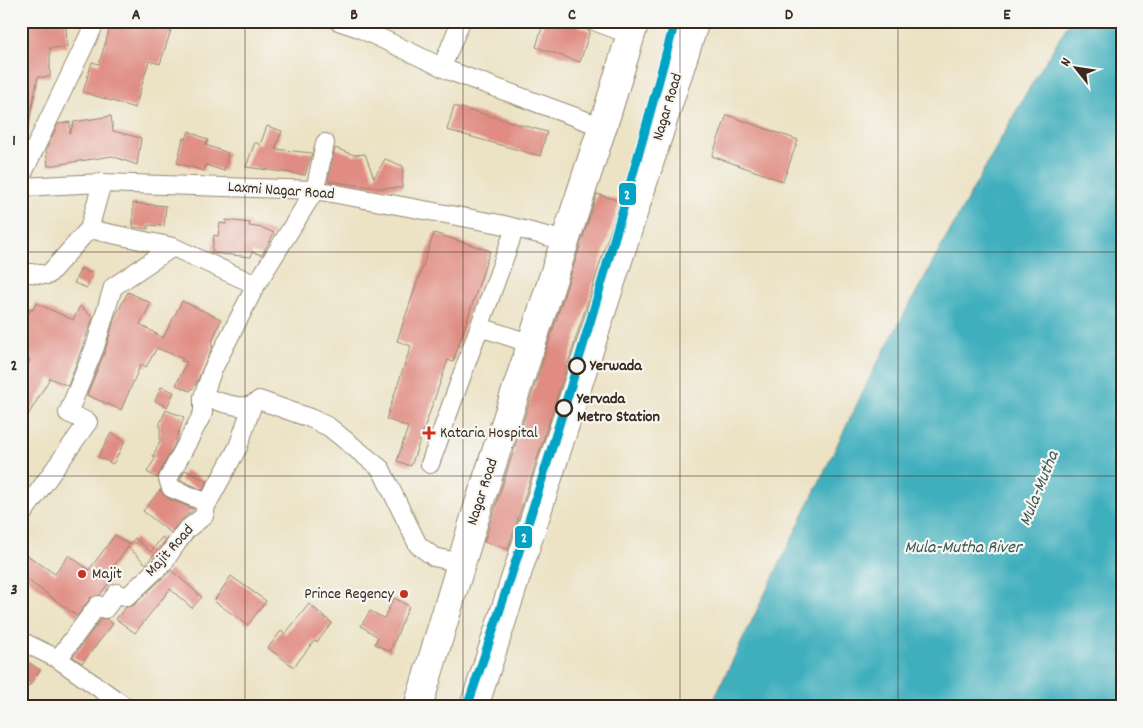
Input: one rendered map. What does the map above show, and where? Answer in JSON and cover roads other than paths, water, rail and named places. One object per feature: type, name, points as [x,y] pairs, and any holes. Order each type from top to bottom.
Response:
[{"type":"highway","name":"Nagar Road","points":[[474,707],[695,21]]},
{"type":"highway","name":"Nagar Road","points":[[418,707],[461,563],[603,127],[633,28]]},
{"type":"street","points":[[21,177],[96,21]]},
{"type":"street","points":[[338,21],[359,28],[442,67],[603,127]]},
{"type":"street","points":[[442,67],[461,21]]},
{"type":"street","points":[[594,21],[633,28]]},
{"type":"street","points":[[206,506],[200,500],[171,488],[168,479],[203,413],[203,397],[212,371],[256,286],[315,190],[325,143]]},
{"type":"street","points":[[21,272],[48,275],[90,229],[102,183]]},
{"type":"street","name":"Laxmi Nagar Road","points":[[21,187],[102,183],[315,190],[515,228],[566,241]]},
{"type":"street","points":[[430,464],[515,228]]},
{"type":"street","points":[[90,229],[173,247],[256,286]]},
{"type":"street","points":[[21,516],[88,422],[68,413],[95,347],[113,287],[173,247]]},
{"type":"street","points":[[480,327],[532,344]]},
{"type":"street","points":[[203,397],[243,407],[252,406],[259,400],[310,418],[329,427],[381,469],[418,545],[434,557],[461,563]]},
{"type":"street","name":"Majit Road","points":[[58,659],[98,605],[105,609],[117,593],[127,597],[163,563],[186,530],[204,516],[206,506],[238,447],[252,406]]},
{"type":"street","points":[[21,641],[58,659],[126,707]]},
{"type":"water","name":"Mula-Mutha River","points":[[1070,21],[1122,21],[1122,707],[710,707],[874,369],[1025,95]]},
{"type":"place","name":"Yerwada","points":[[577,366]]},
{"type":"place","name":"Yervada Metro Station","points":[[564,408]]},
{"type":"place","name":"Kataria Hospital","points":[[429,433]]},
{"type":"place","name":"Majit","points":[[82,574]]},
{"type":"place","name":"Prince Regency","points":[[404,594]]},
{"type":"water label","name":"Mula-Mutha","points":[[1040,489]]}]
